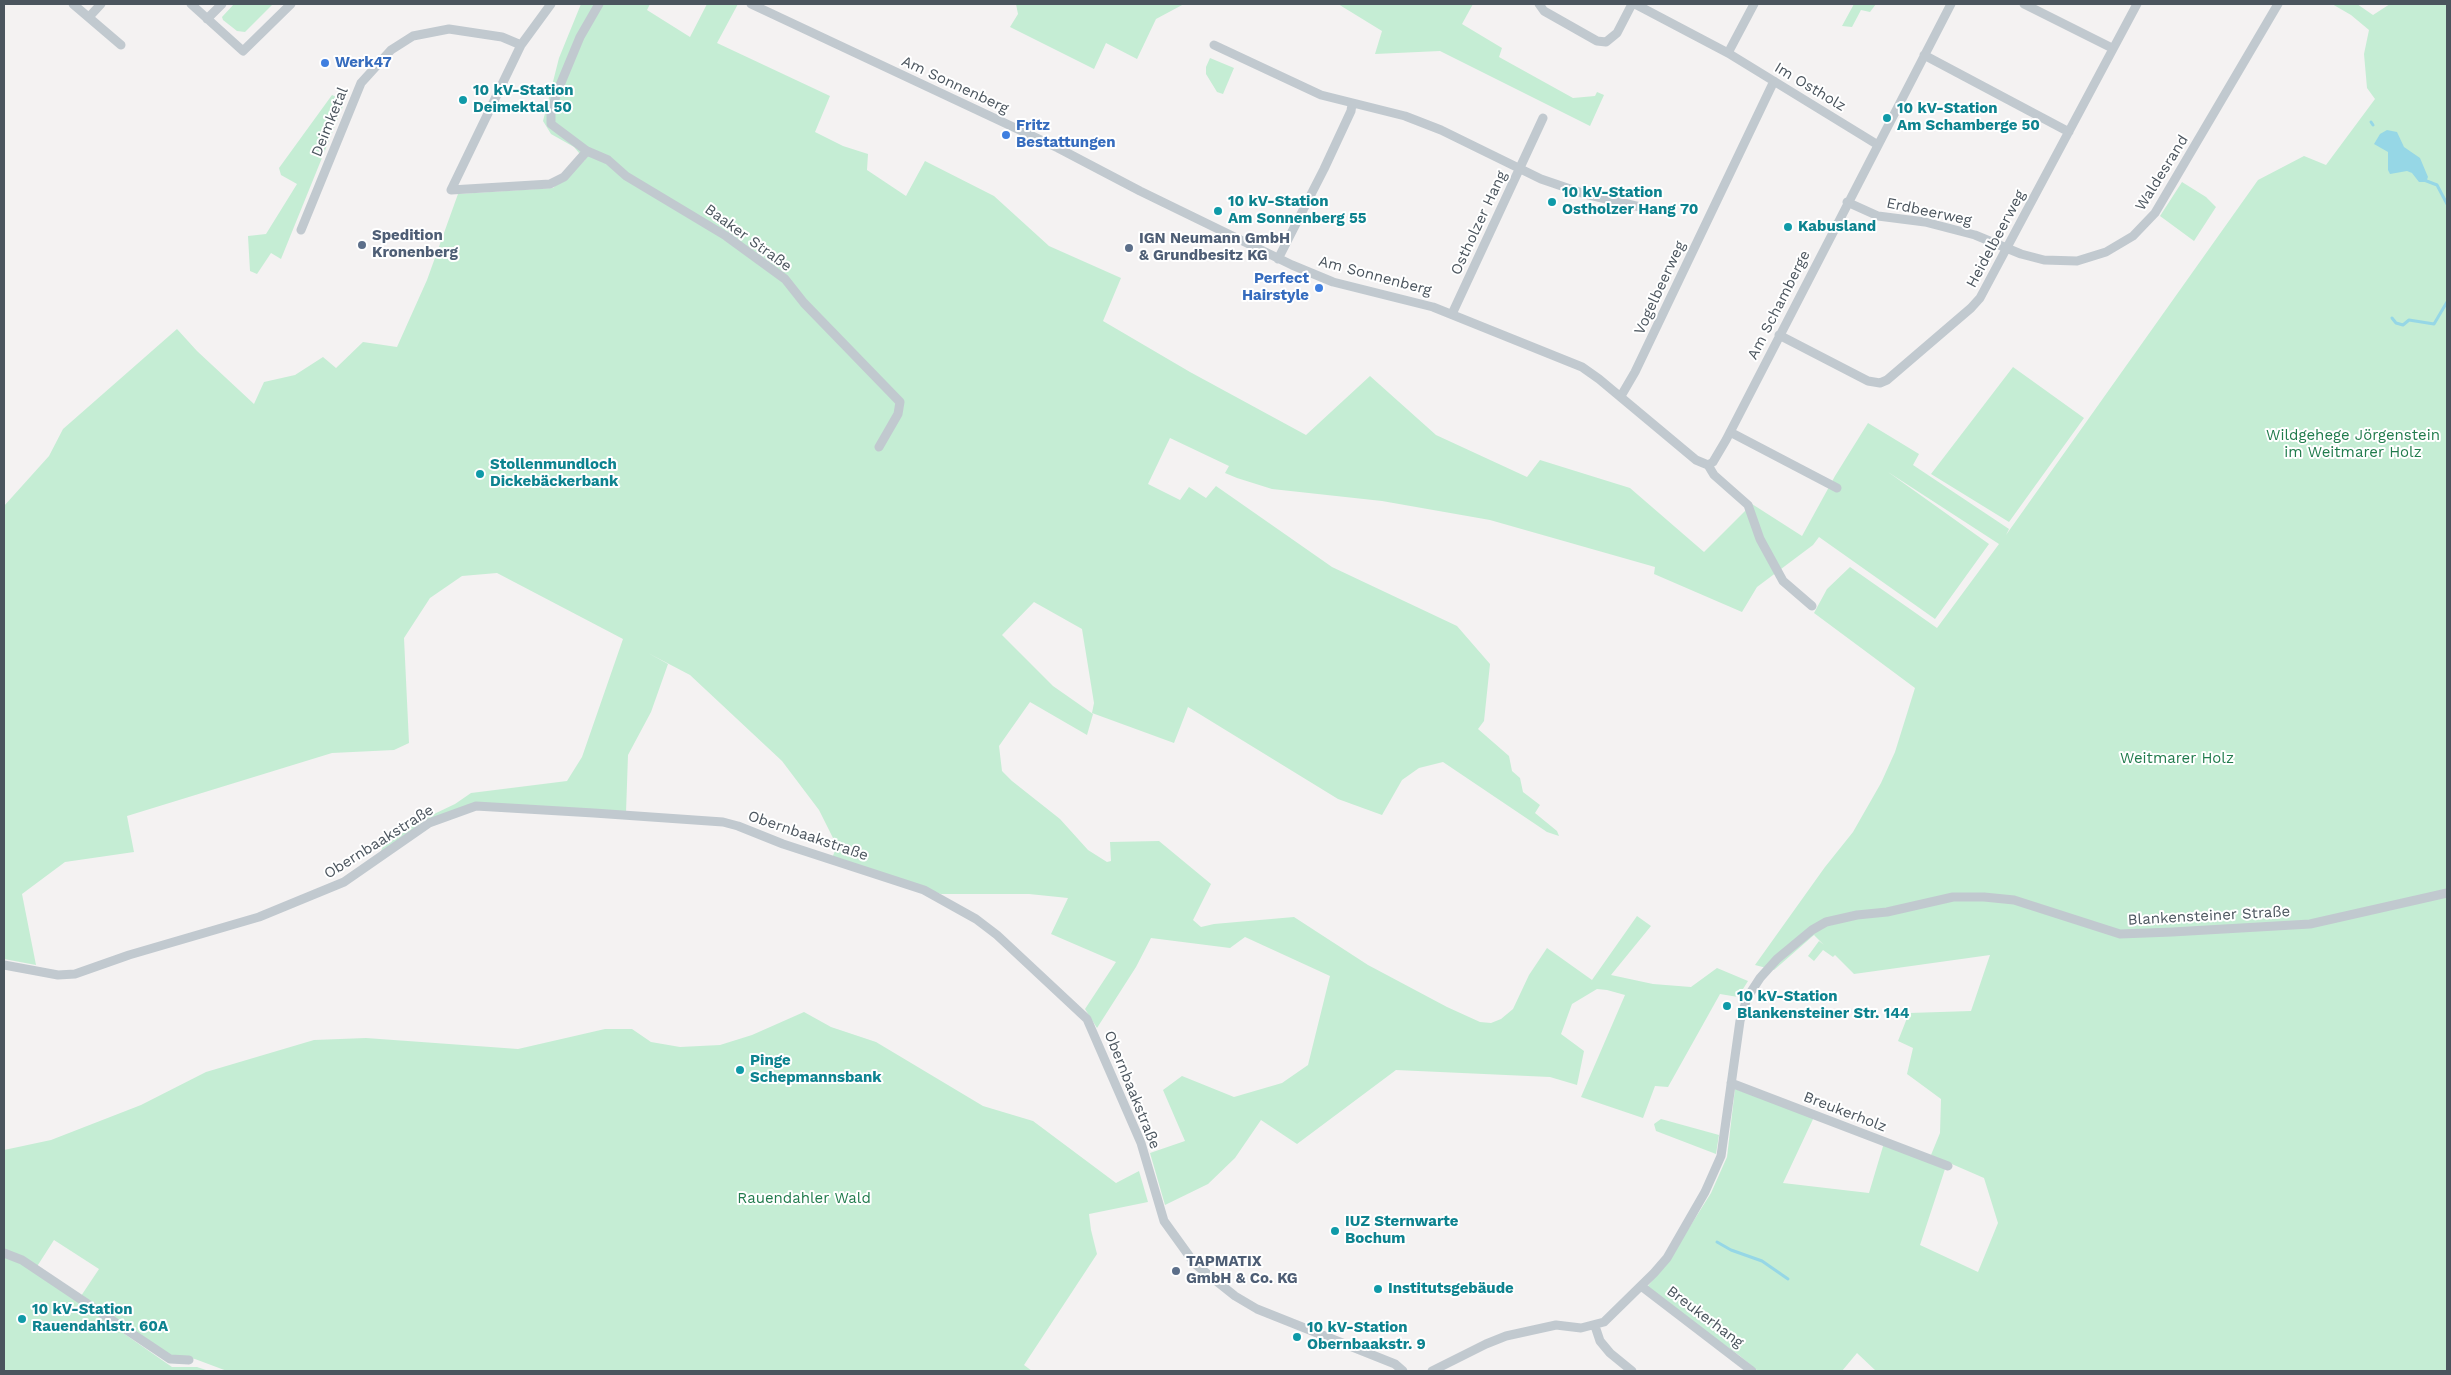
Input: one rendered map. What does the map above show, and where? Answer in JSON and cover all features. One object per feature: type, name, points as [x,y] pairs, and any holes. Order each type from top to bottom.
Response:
[{"type":"street","points":[[73,4],[121,45]]},
{"type":"street","points":[[89,17],[101,4]]},
{"type":"street","points":[[191,4],[243,51],[291,4]]},
{"type":"street","points":[[207,19],[222,4]]},
{"type":"street","points":[[551,4],[521,45],[451,190],[550,184],[564,177],[586,151]]},
{"type":"street","name":"Baaker Straße","points":[[599,4],[580,37],[551,111],[551,124],[586,151],[608,160],[626,176],[726,236],[785,279],[804,303],[900,402],[898,414],[879,447]]},
{"type":"street","name":"Am Sonnenberg","points":[[751,4],[1058,148],[1278,259],[1332,282],[1433,307],[1582,367],[1621,396],[1696,460],[1708,465],[1714,475],[1748,505],[1760,539],[1782,581],[1812,606]]},
{"type":"street","name":"Im Ostholz","points":[[1538,4],[1544,11],[1597,41],[1606,42],[1612,40],[1637,4],[1728,53],[1878,145]]},
{"type":"street","points":[[1728,53],[1754,4]]},
{"type":"street","name":"Am Schamberge","points":[[1730,432],[1847,202],[1951,4]]},
{"type":"street","points":[[2024,4],[2112,48]]},
{"type":"street","name":"Heidelbeerweg","points":[[1779,335],[1868,380],[1875,383],[1884,382],[1976,304],[2136,4]]},
{"type":"street","name":"Waldesrand","points":[[2006,248],[2052,262],[2087,259],[2122,244],[2144,226],[2168,193],[2278,4]]},
{"type":"street","name":"Deimketal","points":[[301,230],[361,83],[391,50],[413,36],[449,29],[502,37],[521,45]]},
{"type":"street","name":"Ostholzer Hang","points":[[1214,46],[1321,95],[1378,109],[1423,123],[1519,170],[1585,194],[1653,210]]},
{"type":"street","points":[[1924,55],[2069,132]]},
{"type":"street","name":"Vogelbeerweg","points":[[1621,396],[1636,372],[1774,81]]},
{"type":"street","points":[[1278,259],[1324,169],[1351,111],[1352,104]]},
{"type":"street","points":[[1519,170],[1542,118]]},
{"type":"street","name":"Ostholzer Hang","points":[[1452,314],[1519,170]]},
{"type":"street","name":"Erdbeerweg","points":[[1847,202],[1878,216],[1925,222],[1962,231],[2006,248]]},
{"type":"street","points":[[1708,465],[1717,456],[1730,432],[1837,488]]},
{"type":"street","name":"Obernbaakstraße","points":[[4,965],[58,975],[75,974],[129,955],[259,917],[344,882],[430,823],[476,806],[723,822],[738,826],[783,844],[924,890],[976,919],[997,935],[1087,1019],[1141,1143],[1164,1221],[1195,1264],[1235,1296],[1257,1309],[1395,1364],[1403,1371]]},
{"type":"street","name":"Blankensteiner Straße","points":[[1595,1326],[1604,1322],[1667,1258],[1715,1173],[1721,1156],[1741,1015],[1754,987],[1768,968],[1812,930],[1837,918],[1887,912],[1953,898],[1984,897],[2014,900],[2108,931],[2136,934],[2310,924],[2447,894]]},
{"type":"street","name":"Breukerholz","points":[[1732,1083],[1948,1166]]},
{"type":"street","points":[[4,1253],[22,1260],[170,1360],[189,1360]]},
{"type":"street","name":"Breukerhang","points":[[1640,1286],[1752,1371]]},
{"type":"street","points":[[1432,1371],[1486,1344],[1515,1334],[1556,1325],[1581,1328],[1595,1326],[1600,1341],[1628,1370]]},
{"type":"green space","points":[[234,4],[273,4],[245,32],[237,31],[223,20],[222,17]]},
{"type":"green space","points":[[581,4],[650,4],[647,10],[690,37],[707,4],[738,4],[717,43],[830,96],[815,132],[843,146],[868,154],[867,170],[906,196],[925,161],[994,196],[1049,246],[1121,278],[1103,321],[1190,372],[1306,435],[1370,376],[1436,435],[1527,477],[1540,460],[1630,488],[1704,552],[1752,504],[1802,536],[1835,476],[1868,423],[1919,454],[1913,465],[2009,529],[2006,535],[2258,180],[2304,156],[2326,165],[2375,99],[2367,88],[2364,54],[2369,30],[2351,15],[2332,4],[2357,4],[2373,15],[2390,4],[2447,4],[2447,1371],[1876,1371],[1857,1353],[1842,1371],[1758,1371],[1649,1291],[1648,1286],[1672,1255],[1711,1193],[1727,1157],[1735,1089],[1814,1117],[1783,1183],[1869,1193],[1884,1143],[1946,1166],[1920,1245],[1978,1272],[1998,1223],[1984,1178],[1931,1155],[1940,1133],[1941,1099],[1907,1074],[1913,1048],[1898,1041],[1909,1013],[1971,1011],[1990,955],[1854,974],[1835,955],[1833,957],[1823,950],[1814,961],[1808,956],[1819,941],[1824,945],[1814,935],[1774,970],[1755,965],[1825,867],[1853,832],[1881,783],[1895,752],[1915,688],[1814,613],[1827,589],[1850,567],[1937,628],[1999,544],[1888,472],[1989,544],[1935,619],[1819,537],[1813,545],[1757,587],[1742,612],[1654,574],[1655,567],[1490,520],[1382,501],[1272,489],[1225,473],[1229,466],[1170,438],[1148,484],[1180,500],[1189,487],[1206,498],[1216,486],[1332,567],[1457,626],[1490,664],[1484,721],[1478,729],[1509,756],[1512,771],[1520,778],[1523,792],[1540,805],[1535,813],[1557,831],[1559,836],[1547,832],[1443,762],[1419,768],[1402,780],[1382,815],[1338,799],[1188,707],[1174,743],[1092,713],[1094,703],[1082,629],[1034,602],[1002,635],[1053,686],[1093,714],[1087,735],[1030,702],[999,746],[1002,771],[1060,819],[1088,850],[1107,862],[1111,861],[1110,842],[1159,841],[1211,884],[1193,920],[1201,927],[1214,924],[1294,917],[1368,965],[1447,1007],[1480,1022],[1491,1023],[1501,1019],[1513,1009],[1529,975],[1547,948],[1592,980],[1637,916],[1651,926],[1611,975],[1653,984],[1691,987],[1717,968],[1748,981],[1738,997],[1720,994],[1668,1087],[1655,1086],[1643,1118],[1581,1097],[1625,995],[1597,989],[1572,1004],[1561,1034],[1584,1051],[1577,1085],[1550,1077],[1396,1070],[1297,1144],[1261,1120],[1235,1158],[1208,1184],[1165,1205],[1150,1153],[1185,1141],[1163,1090],[1182,1076],[1234,1097],[1282,1083],[1308,1065],[1330,976],[1245,937],[1230,948],[1151,938],[1136,967],[1097,1028],[1085,1009],[1116,962],[1051,934],[1068,898],[1029,894],[941,894],[832,858],[837,846],[819,810],[782,761],[690,675],[648,653],[668,664],[651,712],[628,755],[626,813],[476,803],[380,853],[388,836],[455,804],[471,793],[567,781],[582,757],[623,639],[497,573],[462,576],[430,598],[404,638],[409,743],[394,750],[332,753],[127,816],[134,852],[65,862],[22,894],[36,965],[4,959],[4,506],[49,456],[63,429],[177,329],[197,351],[254,404],[264,382],[295,375],[323,357],[336,368],[363,342],[397,347],[427,280],[458,194],[553,188],[585,160],[574,147],[551,134],[543,121],[559,58]]},
{"type":"green space","points":[[1016,4],[1184,4],[1156,19],[1137,59],[1106,43],[1094,69],[1010,27],[1018,14]]},
{"type":"green space","points":[[1338,4],[1473,4],[1462,24],[1502,48],[1499,57],[1573,98],[1595,96],[1597,92],[1604,95],[1590,126],[1440,51],[1375,54],[1382,31]]},
{"type":"green space","points":[[1854,4],[1876,4],[1870,12],[1861,10],[1852,27],[1842,26]]},
{"type":"green space","points":[[1210,58],[1234,68],[1223,94],[1217,92],[1206,74],[1206,67]]},
{"type":"green space","points":[[332,95],[345,101],[281,259],[271,253],[257,274],[250,271],[248,236],[266,234],[297,184],[281,175],[279,168]]},
{"type":"green space","points":[[2182,182],[2206,197],[2216,207],[2194,241],[2160,216]]},
{"type":"green space","points":[[2013,367],[2084,418],[2009,522],[1931,474]]},
{"type":"green space","name":"Rauendahler Wald","points":[[804,1012],[831,1027],[876,1042],[983,1106],[1033,1121],[1116,1183],[1139,1171],[1148,1202],[1089,1214],[1097,1254],[1024,1365],[1032,1371],[227,1371],[195,1359],[167,1355],[81,1296],[99,1269],[54,1240],[36,1268],[4,1250],[4,1150],[51,1140],[141,1105],[206,1072],[314,1040],[366,1038],[518,1049],[605,1029],[632,1029],[651,1042],[680,1047],[720,1045],[752,1035]]},
{"type":"green space","points":[[1661,1119],[1719,1135],[1716,1154],[1656,1131],[1654,1124]]},
{"type":"green space","points":[[4,1256],[24,1264],[172,1367],[197,1367],[209,1371],[4,1371]]},
{"type":"water","points":[[2387,130],[2397,132],[2404,147],[2420,158],[2428,177],[2426,182],[2419,182],[2412,173],[2407,171],[2390,174],[2388,170],[2388,152],[2374,144],[2380,134]]},
{"type":"waterway","points":[[2424,180],[2437,185],[2447,204]]},
{"type":"waterway","points":[[2392,318],[2396,323],[2403,325],[2409,320],[2434,324],[2447,302]]},
{"type":"waterway","points":[[1717,1242],[1731,1250],[1762,1261],[1788,1279]]},
{"type":"place","name":"Werk47","points":[[325,63]]},
{"type":"place","name":"10 kV-Station Deimektal 50","points":[[463,100]]},
{"type":"place","name":"10 kV-Station Am Schamberge 50","points":[[1887,118]]},
{"type":"place","name":"Fritz Bestattungen","points":[[1006,135]]},
{"type":"place","name":"10 kV-Station Ostholzer Hang 70","points":[[1552,202]]},
{"type":"place","name":"10 kV-Station Am Sonnenberg 55","points":[[1218,211]]},
{"type":"place","name":"Kabusland","points":[[1788,227]]},
{"type":"place","name":"Spedition Kronenberg","points":[[362,245]]},
{"type":"place","name":"IGN Neumann GmbH & Grundbesitz KG","points":[[1129,248]]},
{"type":"place","name":"Perfect Hairstyle","points":[[1319,288]]},
{"type":"place","name":"Stollenmundloch Dickebäckerbank","points":[[480,474]]},
{"type":"place","name":"10 kV-Station Blankensteiner Str. 144","points":[[1727,1006]]},
{"type":"place","name":"Pinge Schepmannsbank","points":[[740,1070]]},
{"type":"place","name":"IUZ Sternwarte Bochum","points":[[1335,1231]]},
{"type":"place","name":"TAPMATIX GmbH & Co. KG","points":[[1176,1271]]},
{"type":"place","name":"Institutsgebäude","points":[[1378,1289]]},
{"type":"place","name":"10 kV-Station Rauendahlstr. 60A","points":[[22,1319]]},
{"type":"place","name":"10 kV-Station Obernbaakstr. 9","points":[[1297,1337]]},
{"type":"park label","name":"Wildgehege Jörgenstein im Weitmarer Holz","points":[[2353,444]]},
{"type":"park label","name":"Weitmarer Holz","points":[[2177,759]]}]
